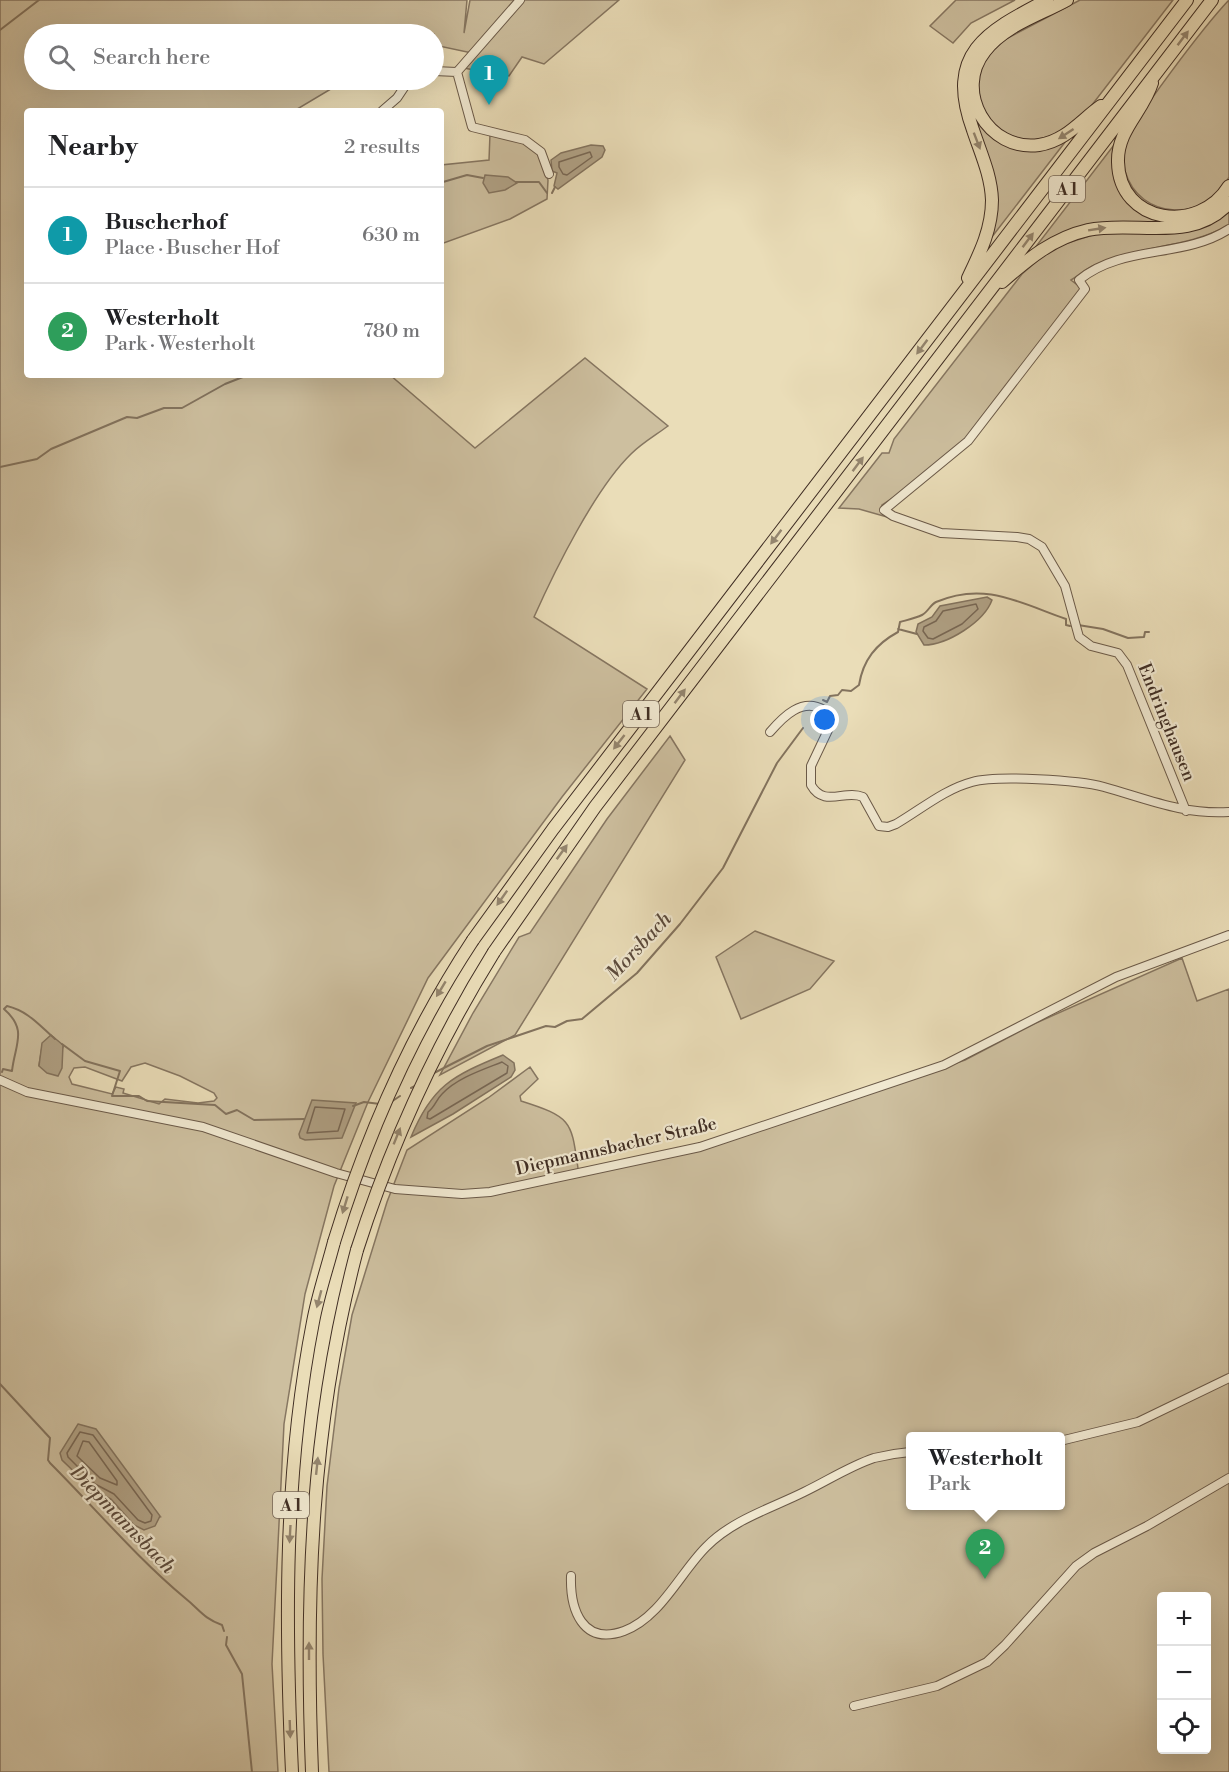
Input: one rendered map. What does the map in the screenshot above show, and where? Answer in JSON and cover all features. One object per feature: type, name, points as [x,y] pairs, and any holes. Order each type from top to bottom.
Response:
[{"type":"highway","points":[[957,300],[985,241],[992,203],[987,167],[965,101],[963,83],[968,63],[974,50],[989,33],[1047,0]]},
{"type":"highway","points":[[1067,0],[1006,32],[987,48],[974,73],[973,93],[977,108],[984,122],[999,135],[1016,143],[1038,145],[1066,134],[1112,99]]},
{"type":"highway","name":"A 1","points":[[292,1772],[288,1611],[294,1460],[314,1320],[334,1242],[365,1148],[408,1049],[440,990],[553,829],[1187,0]]},
{"type":"highway","name":"A 1","points":[[312,1772],[309,1631],[314,1492],[331,1362],[357,1250],[380,1180],[417,1090],[462,1005],[494,952],[596,807],[1212,0]]},
{"type":"highway","points":[[1154,75],[1147,98],[1120,141],[1118,167],[1127,191],[1151,212],[1179,217],[1194,215],[1211,207],[1229,186]]},
{"type":"highway","points":[[979,303],[1028,259],[1066,237],[1101,228],[1190,226],[1214,216],[1229,203]]},
{"type":"street","points":[[457,72],[520,0]]},
{"type":"street","points":[[444,71],[457,72]]},
{"type":"street","points":[[457,72],[471,127],[525,140],[541,152],[549,174]]},
{"type":"street","points":[[385,108],[397,98],[400,90]]},
{"type":"street","name":"Endringhausen","points":[[1186,811],[1127,665],[1118,653],[1091,646],[1079,637],[1062,580],[1045,550],[1029,539],[941,533],[892,516],[884,510],[885,506],[941,466],[968,441],[1085,289],[1078,280],[1092,270],[1112,261],[1193,245],[1229,229]]},
{"type":"street","name":"Endringhausen","points":[[770,732],[786,715],[798,708],[813,706],[824,710],[830,722],[829,728],[811,766],[811,785],[815,792],[826,797],[855,795],[863,797],[879,826],[883,828],[896,824],[964,785],[998,779],[1095,785],[1154,804],[1186,811]]},
{"type":"street","points":[[1186,811],[1229,812]]},
{"type":"street","name":"Diepmannsbacher Straße","points":[[0,1080],[27,1092],[92,1103],[203,1127],[336,1173],[395,1189],[462,1194],[490,1192],[700,1147],[944,1065],[1116,977],[1229,935]]},
{"type":"street","points":[[1065,1440],[1138,1422],[1229,1378]]},
{"type":"street","points":[[572,1576],[573,1607],[586,1627],[600,1635],[623,1631],[653,1611],[692,1562],[722,1533],[862,1463],[890,1454],[906,1452]]},
{"type":"street","points":[[854,1706],[937,1686],[987,1662],[1005,1646],[1076,1566],[1094,1553],[1147,1526],[1229,1478]]},
{"type":"shaded area","points":[[0,0],[467,0],[464,33],[470,0],[619,0],[544,64],[522,57],[509,76],[463,68],[472,53],[444,47],[444,24],[24,24],[24,90],[329,90],[299,108],[24,108],[24,378],[393,378],[475,448],[585,358],[668,426],[644,443],[617,469],[564,554],[534,617],[647,689],[562,797],[428,978],[368,1102],[334,1186],[305,1294],[284,1424],[272,1664],[278,1772],[0,1772]],"holes":[[[42,1047],[63,1047],[61,1052],[39,1065]],[[145,1063],[180,1076],[214,1093],[217,1098],[214,1101],[198,1103],[165,1099],[159,1104],[123,1093],[124,1089],[116,1087],[112,1094],[72,1084],[69,1077],[74,1068],[85,1067],[122,1081],[131,1067]],[[92,1489],[160,1517],[134,1525],[111,1499]]]},
{"type":"shaded area","points":[[956,0],[1015,0],[971,23],[953,43],[930,26]]},
{"type":"shaded area","points":[[1055,0],[1061,0],[1002,30],[986,44],[973,66],[969,88],[973,108],[984,126],[1001,139],[1022,146],[1045,146],[1069,137],[988,242],[994,210],[994,186],[969,103],[967,84],[969,67],[978,49],[994,33],[1016,19]]},
{"type":"shaded area","points":[[1080,0],[1173,0],[1085,114],[1063,133],[1027,142],[995,129],[977,97],[980,70],[987,57],[1002,41]]},
{"type":"shaded area","points":[[1229,0],[1229,177],[1219,192],[1206,202],[1191,208],[1174,210],[1159,207],[1144,200],[1133,188],[1125,171],[1123,148],[1128,135],[1154,96],[1204,29]]},
{"type":"shaded area","points":[[490,134],[512,137],[538,152],[548,180],[547,199],[510,219],[444,243],[444,165],[489,160]]},
{"type":"shaded area","points":[[1117,141],[1124,191],[1167,220],[1229,192],[1229,197],[1217,209],[1190,220],[1117,224],[1034,249]]},
{"type":"shaded area","points":[[1229,209],[1229,225],[1213,233],[1111,259],[1092,266],[1071,280],[1080,287],[1080,292],[967,440],[914,484],[882,505],[881,508],[887,517],[859,509],[839,508],[882,453],[889,453],[894,439],[1022,274],[1052,248],[1102,232],[1155,232]]},
{"type":"shaded area","points":[[670,736],[685,760],[515,1035],[440,1075],[473,1013],[519,937],[530,933],[607,819]]},
{"type":"shaded area","points":[[755,931],[834,961],[810,989],[741,1019],[716,957]]},
{"type":"shaded area","points":[[1182,958],[1197,1001],[1229,989],[1229,1772],[329,1772],[322,1579],[327,1486],[339,1388],[352,1315],[387,1202],[407,1150],[488,1098],[530,1067],[538,1079],[520,1096],[521,1101],[552,1112],[567,1124],[574,1143],[579,1175],[702,1149],[965,1060],[1036,1023]]},
{"type":"water","points":[[591,145],[603,146],[605,150],[602,157],[558,189],[554,186],[557,173],[552,171],[551,160],[561,153]]},
{"type":"water","points":[[485,175],[508,177],[517,183],[505,190],[489,193],[483,183]]},
{"type":"water","points":[[987,597],[992,600],[988,608],[964,631],[943,641],[924,645],[916,632],[918,624],[932,617],[940,606]]},
{"type":"water","points":[[51,1035],[63,1045],[62,1068],[58,1076],[47,1073],[39,1066],[42,1043]]},
{"type":"water","points":[[503,1055],[514,1063],[515,1070],[511,1077],[453,1114],[411,1137],[427,1106],[446,1085],[470,1070]]},
{"type":"water","points":[[312,1100],[356,1103],[342,1138],[305,1140],[300,1138],[299,1134]]},
{"type":"water","points":[[78,1424],[96,1429],[160,1516],[155,1526],[144,1530],[134,1525],[111,1499],[92,1489],[62,1460],[60,1453]]},
{"type":"waterway","points":[[0,30],[39,0]]},
{"type":"waterway","points":[[444,182],[467,175],[483,178]]},
{"type":"waterway","points":[[516,182],[539,182],[547,193]]},
{"type":"waterway","points":[[552,193],[555,187]]},
{"type":"waterway","points":[[0,467],[37,459],[51,449],[127,417],[137,418],[164,408],[182,408],[240,378]]},
{"type":"waterway","name":"Morsbach","points":[[823,700],[827,702],[830,696],[838,695],[842,690],[851,691],[859,685],[867,660],[877,647],[898,632],[900,622],[922,615],[936,602],[954,596],[987,594],[1018,601],[1066,619],[1066,625],[1070,626]]},
{"type":"waterway","name":"Morsbach","points":[[1078,625],[1103,629],[1128,638],[1144,637],[1145,632],[1149,632]]},
{"type":"waterway","name":"Morsbach","points":[[898,629],[917,634]]},
{"type":"waterway","name":"Morsbach","points":[[434,1073],[487,1046],[546,1026],[555,1027],[567,1021],[582,1019],[637,973],[680,924],[723,868],[777,763],[803,728]]},
{"type":"waterway","name":"Morsbach","points":[[4,1009],[7,1006],[21,1011],[55,1039]]},
{"type":"waterway","name":"Diepmannsbach","points":[[2,1072],[3,1069],[12,1071],[18,1038],[16,1024],[4,1009]]},
{"type":"waterway","name":"Morsbach","points":[[62,1044],[85,1061],[120,1071],[112,1096],[139,1096],[147,1101],[215,1105],[226,1114],[237,1110],[254,1120],[304,1119]]},
{"type":"waterway","name":"Morsbach","points":[[411,1088],[417,1085]]},
{"type":"waterway","name":"Morsbach","points":[[391,1102],[400,1096]]},
{"type":"waterway","name":"Morsbach","points":[[353,1106],[364,1102],[380,1104]]},
{"type":"waterway","name":"Diepmannsbach","points":[[0,1384],[50,1438],[48,1460],[50,1463],[150,1566],[210,1620],[222,1625],[224,1631]]},
{"type":"waterway","name":"Diepmannsbach","points":[[227,1637],[226,1645],[242,1674],[252,1772]]},
{"type":"place","name":"Buscherhof","points":[[489,105]]},
{"type":"place","name":"Westerholt","points":[[985,1579]]}]
